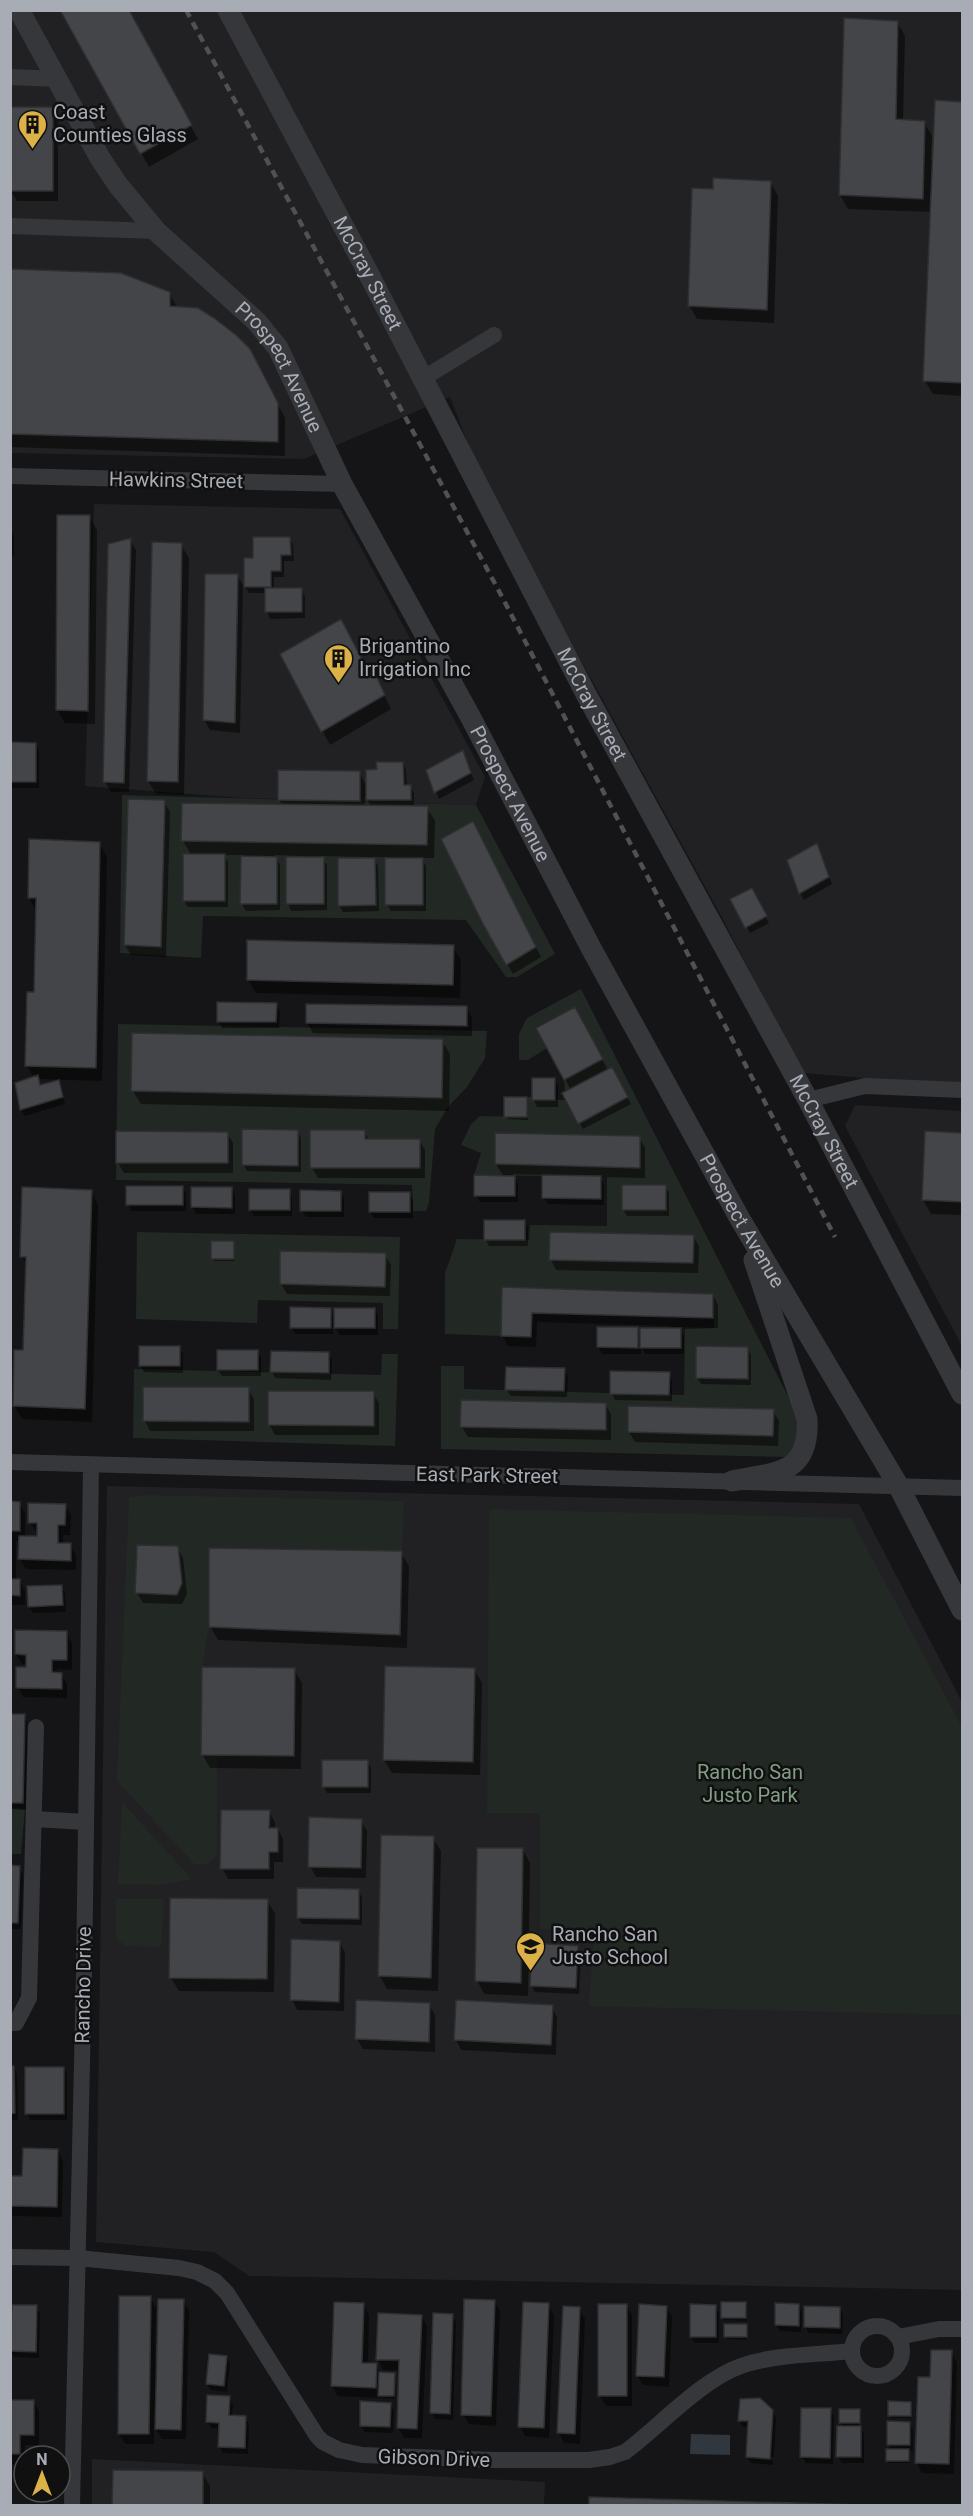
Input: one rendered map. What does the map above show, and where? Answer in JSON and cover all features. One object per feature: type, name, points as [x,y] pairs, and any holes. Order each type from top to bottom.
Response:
[{"type":"street","name":"Prospect Avenue","points":[[19,10],[106,167],[156,231],[256,321],[278,348],[342,484],[471,716],[591,948],[740,1219],[898,1485],[963,1610]]},
{"type":"street","name":"McCray Street","points":[[228,10],[586,694],[808,1100],[963,1394]]},
{"type":"street","points":[[10,77],[57,79]]},
{"type":"street","points":[[10,226],[156,231]]},
{"type":"street","points":[[422,380],[494,335]]},
{"type":"street","name":"Hawkins Street","points":[[10,476],[342,484]]},
{"type":"street","points":[[808,1100],[865,1086],[963,1090]]},
{"type":"street","points":[[732,1481],[775,1472],[790,1466],[799,1459],[808,1439],[807,1419],[740,1219]]},
{"type":"street","name":"East Park Street","points":[[10,1462],[963,1488]]},
{"type":"street","name":"Rancho Drive","points":[[72,2505],[91,1465]]},
{"type":"street","points":[[10,2022],[16,2023],[29,1998],[36,1727]]},
{"type":"street","points":[[34,1819],[85,1822]]},
{"type":"street","name":"Gibson Drive","points":[[10,2257],[78,2258],[180,2268],[197,2272],[214,2281],[227,2293],[317,2436],[323,2442],[339,2450],[362,2456],[495,2460],[589,2460],[610,2457],[625,2452],[699,2392],[740,2366],[761,2360],[852,2351]]},
{"type":"street","points":[[872,2327],[883,2327],[892,2331],[898,2337],[903,2349],[901,2361],[894,2371],[884,2376],[864,2373],[856,2365],[852,2351],[855,2339],[862,2331],[872,2327]]},
{"type":"street","points":[[898,2337],[939,2329],[963,2329]]},
{"type":"shaded area","points":[[11,11],[962,11],[962,1086],[803,1073],[719,912],[482,480],[450,397],[304,459],[11,453]]},
{"type":"shaded area","points":[[94,504],[340,509],[485,777],[476,805],[243,798],[85,786]]},
{"type":"shaded area","points":[[855,1105],[962,1111],[962,1346],[845,1126]]},
{"type":"shaded area","name":"Rancho San Justo School","points":[[107,1486],[859,1504],[962,1702],[962,2290],[249,2276],[214,2252],[96,2242]]},
{"type":"shaded area","points":[[691,2434],[730,2435],[730,2455],[690,2454]]},
{"type":"shaded area","points":[[92,2459],[545,2482],[544,2505],[92,2505]]},
{"type":"green space","points":[[122,795],[476,805],[555,954],[517,977],[506,977],[466,920],[203,916],[201,958],[120,953]]},
{"type":"green space","points":[[581,989],[802,1424],[793,1452],[784,1457],[441,1449],[441,1366],[464,1366],[464,1389],[684,1395],[685,1329],[714,1328],[713,1294],[502,1287],[501,1336],[445,1334],[445,1273],[457,1239],[529,1240],[530,1225],[607,1226],[607,1177],[474,1175],[481,1153],[461,1145],[471,1124],[480,1116],[527,1117],[527,1097],[532,1097],[533,1100],[566,1100],[578,1124],[628,1097],[612,1067],[565,1092],[564,1080],[603,1059],[575,1007],[536,1027],[547,1048],[528,1060],[519,1060],[519,1034],[527,1018]]},
{"type":"green space","points":[[118,1024],[487,1031],[485,1058],[467,1087],[448,1107],[435,1129],[429,1203],[426,1211],[413,1211],[412,1185],[116,1180]]},
{"type":"green space","points":[[137,1232],[400,1237],[398,1329],[383,1329],[383,1303],[258,1300],[257,1323],[136,1319]]},
{"type":"green space","points":[[382,1354],[398,1354],[395,1446],[133,1438],[134,1369],[381,1375]]},
{"type":"green space","points":[[148,1495],[404,1501],[402,1551],[210,1548],[209,1627],[202,1667],[201,1754],[217,1755],[217,1856],[207,1864],[194,1864],[117,1781],[129,1497]]},
{"type":"green space","name":"Rancho San Justo Park","points":[[489,1509],[851,1518],[962,1727],[962,2015],[589,2006],[594,1932],[540,1929],[540,1813],[487,1813]]},
{"type":"green space","points":[[122,1802],[192,1879],[161,1885],[118,1884]]},
{"type":"green space","points":[[11,1808],[25,1809],[21,1854],[11,1854]]},
{"type":"green space","points":[[116,1899],[164,1899],[161,1947],[124,1946],[116,1937]]},
{"type":"building","points":[[60,10],[129,10],[192,125],[140,154]]},
{"type":"building","points":[[844,18],[898,21],[896,119],[925,121],[923,199],[839,195]]},
{"type":"building","points":[[935,100],[962,102],[962,383],[923,381]]},
{"type":"building","name":"Coast Counties Glass","points":[[10,107],[53,107],[53,191],[10,191]]},
{"type":"building","points":[[713,178],[771,181],[767,310],[688,306],[692,188],[713,189]]},
{"type":"building","points":[[10,269],[121,273],[170,292],[170,306],[198,308],[214,318],[250,349],[261,370],[278,403],[278,442],[10,434]]},
{"type":"building","points":[[57,515],[90,515],[88,711],[56,710]]},
{"type":"building","points":[[253,537],[290,537],[291,555],[281,555],[281,571],[271,571],[271,587],[244,587],[244,558],[253,558]]},
{"type":"building","points":[[131,538],[124,783],[103,782],[108,544]]},
{"type":"building","points":[[152,542],[182,543],[178,782],[147,781]]},
{"type":"building","points":[[205,574],[238,574],[235,723],[203,720]]},
{"type":"building","points":[[265,588],[302,588],[302,612],[265,612]]},
{"type":"building","name":"Brigantino Irrigation Inc","points":[[341,619],[369,673],[373,669],[385,695],[321,732],[280,654]]},
{"type":"building","points":[[10,742],[36,743],[36,782],[10,782]]},
{"type":"building","points":[[463,750],[471,773],[434,793],[426,770]]},
{"type":"building","points":[[376,762],[403,762],[404,785],[411,785],[411,800],[366,800],[366,770],[377,769]]},
{"type":"building","points":[[278,770],[360,771],[360,801],[278,800]]},
{"type":"building","points":[[128,799],[165,800],[161,947],[124,945]]},
{"type":"building","points":[[182,803],[428,806],[427,845],[181,841]]},
{"type":"building","points":[[473,821],[536,947],[506,965],[441,839]]},
{"type":"building","points":[[29,839],[100,842],[96,1068],[25,1066],[27,992],[34,992],[36,898],[28,898]]},
{"type":"building","points":[[817,843],[829,877],[799,894],[787,860]]},
{"type":"building","points":[[183,854],[225,854],[225,901],[183,901]]},
{"type":"building","points":[[241,856],[277,857],[277,904],[240,904]]},
{"type":"building","points":[[286,857],[324,857],[324,904],[286,904]]},
{"type":"building","points":[[338,858],[375,858],[376,905],[338,906]]},
{"type":"building","points":[[385,858],[423,858],[423,905],[385,905]]},
{"type":"building","points":[[752,888],[767,916],[745,928],[730,899]]},
{"type":"building","points":[[247,940],[454,945],[453,985],[247,980]]},
{"type":"building","points":[[217,1002],[277,1003],[276,1022],[217,1022]]},
{"type":"building","points":[[306,1004],[467,1006],[467,1026],[306,1023]]},
{"type":"building","points":[[575,1007],[603,1059],[564,1080],[536,1028]]},
{"type":"building","points":[[132,1033],[443,1039],[442,1098],[131,1091]]},
{"type":"building","points":[[612,1067],[628,1097],[578,1124],[562,1093]]},
{"type":"building","points":[[38,1075],[40,1085],[59,1080],[63,1097],[20,1110],[15,1083]]},
{"type":"building","points":[[532,1078],[555,1078],[555,1100],[532,1100]]},
{"type":"building","points":[[504,1097],[527,1097],[527,1117],[504,1117]]},
{"type":"building","points":[[242,1129],[298,1130],[298,1166],[242,1165]]},
{"type":"building","points":[[310,1130],[365,1130],[365,1139],[420,1139],[420,1168],[310,1168]]},
{"type":"building","points":[[116,1131],[228,1132],[228,1163],[116,1163]]},
{"type":"building","points":[[925,1131],[962,1133],[962,1202],[922,1200]]},
{"type":"building","points":[[495,1133],[640,1136],[640,1168],[495,1164]]},
{"type":"building","points":[[474,1175],[515,1176],[515,1196],[474,1196]]},
{"type":"building","points":[[542,1175],[601,1176],[601,1199],[542,1198]]},
{"type":"building","points":[[622,1185],[666,1185],[666,1210],[622,1210]]},
{"type":"building","points":[[126,1186],[183,1186],[183,1205],[126,1205]]},
{"type":"building","points":[[22,1187],[92,1190],[85,1409],[13,1406],[14,1350],[23,1350],[26,1257],[20,1257]]},
{"type":"building","points":[[191,1187],[232,1187],[232,1208],[191,1207]]},
{"type":"building","points":[[249,1189],[290,1189],[290,1210],[249,1210]]},
{"type":"building","points":[[300,1190],[341,1191],[341,1211],[300,1211]]},
{"type":"building","points":[[369,1192],[410,1192],[410,1212],[369,1212]]},
{"type":"building","points":[[484,1220],[525,1220],[525,1240],[484,1240]]},
{"type":"building","points":[[550,1232],[694,1235],[693,1263],[549,1260]]},
{"type":"building","points":[[211,1241],[234,1241],[234,1259],[211,1259]]},
{"type":"building","points":[[280,1251],[386,1253],[385,1287],[280,1284]]},
{"type":"building","points":[[502,1287],[713,1294],[713,1318],[532,1313],[531,1337],[501,1336]]},
{"type":"building","points":[[290,1307],[331,1308],[331,1328],[290,1328]]},
{"type":"building","points":[[334,1308],[375,1308],[375,1328],[334,1328]]},
{"type":"building","points":[[597,1327],[638,1327],[638,1348],[597,1347]]},
{"type":"building","points":[[640,1328],[681,1328],[681,1348],[640,1348]]},
{"type":"building","points":[[139,1346],[180,1346],[180,1366],[139,1366]]},
{"type":"building","points":[[696,1346],[748,1347],[748,1379],[696,1378]]},
{"type":"building","points":[[217,1350],[258,1350],[258,1370],[217,1370]]},
{"type":"building","points":[[271,1351],[329,1352],[329,1373],[270,1372]]},
{"type":"building","points":[[506,1367],[565,1368],[564,1391],[505,1390]]},
{"type":"building","points":[[610,1371],[670,1372],[669,1395],[610,1394]]},
{"type":"building","points":[[143,1387],[249,1387],[249,1422],[143,1421]]},
{"type":"building","points":[[268,1391],[374,1391],[374,1426],[268,1425]]},
{"type":"building","points":[[461,1400],[606,1403],[606,1430],[460,1427]]},
{"type":"building","points":[[628,1406],[774,1409],[773,1436],[628,1432]]},
{"type":"building","points":[[10,1501],[20,1502],[20,1531],[11,1531],[10,1572]]},
{"type":"building","points":[[28,1503],[66,1504],[65,1525],[58,1525],[58,1543],[71,1543],[71,1561],[18,1559],[19,1536],[37,1536],[37,1523],[28,1523]]},
{"type":"building","points":[[137,1545],[178,1546],[182,1583],[177,1595],[135,1593]]},
{"type":"building","points":[[209,1548],[402,1551],[400,1635],[209,1627]]},
{"type":"building","points":[[10,1579],[20,1579],[20,1596],[10,1595]]},
{"type":"building","points":[[62,1585],[63,1605],[28,1607],[27,1586]]},
{"type":"building","points":[[15,1630],[67,1631],[67,1660],[52,1660],[52,1672],[62,1673],[62,1689],[16,1688],[16,1667],[26,1667],[26,1655],[15,1654]]},
{"type":"building","points":[[385,1666],[475,1668],[473,1762],[383,1760]]},
{"type":"building","points":[[202,1667],[295,1668],[294,1756],[201,1755]]},
{"type":"building","points":[[10,1714],[25,1714],[23,1803],[10,1803]]},
{"type":"building","points":[[322,1760],[368,1760],[368,1787],[322,1787]]},
{"type":"building","points":[[221,1810],[270,1810],[269,1828],[278,1828],[278,1852],[269,1852],[269,1869],[220,1869]]},
{"type":"building","points":[[309,1817],[362,1819],[361,1868],[308,1867]]},
{"type":"building","points":[[381,1835],[434,1836],[431,1978],[378,1976]]},
{"type":"building","points":[[477,1848],[523,1848],[521,1983],[475,1981]]},
{"type":"building","points":[[10,1865],[20,1866],[18,1923],[10,1923]]},
{"type":"building","points":[[297,1888],[359,1889],[359,1919],[297,1918]]},
{"type":"building","points":[[170,1898],[268,1899],[267,1979],[169,1978]]},
{"type":"building","points":[[291,1939],[340,1941],[339,2002],[290,2000]]},
{"type":"building","points":[[532,1943],[578,1946],[576,1988],[530,1986]]},
{"type":"building","points":[[356,2000],[430,2003],[429,2042],[355,2039]]},
{"type":"building","points":[[456,2000],[553,2005],[551,2045],[454,2040]]},
{"type":"building","points":[[10,2066],[14,2066],[15,2113],[10,2114]]},
{"type":"building","points":[[25,2067],[64,2067],[64,2114],[25,2114]]},
{"type":"building","points":[[23,2148],[58,2149],[57,2207],[10,2206],[10,2176],[22,2176]]},
{"type":"building","points":[[119,2296],[151,2296],[149,2434],[118,2434]]},
{"type":"building","points":[[158,2299],[184,2299],[181,2430],[155,2429]]},
{"type":"building","points":[[464,2299],[495,2300],[491,2416],[461,2415]]},
{"type":"building","points":[[334,2302],[364,2303],[362,2363],[377,2363],[376,2388],[331,2386]]},
{"type":"building","points":[[523,2302],[549,2303],[544,2428],[518,2427]]},
{"type":"building","points":[[721,2302],[746,2302],[746,2318],[721,2318]]},
{"type":"building","points":[[775,2303],[799,2304],[799,2326],[775,2325]]},
{"type":"building","points":[[598,2304],[627,2304],[627,2396],[598,2396]]},
{"type":"building","points":[[639,2304],[667,2306],[664,2377],[636,2376]]},
{"type":"building","points":[[690,2304],[716,2305],[716,2337],[690,2337]]},
{"type":"building","points":[[12,2305],[37,2305],[36,2352],[10,2351]]},
{"type":"building","points":[[563,2306],[580,2307],[575,2434],[557,2433]]},
{"type":"building","points":[[804,2306],[840,2307],[840,2328],[804,2327]]},
{"type":"building","points":[[378,2313],[422,2315],[417,2429],[397,2428],[399,2360],[376,2360]]},
{"type":"building","points":[[433,2313],[453,2314],[450,2414],[430,2413]]},
{"type":"building","points":[[724,2324],[747,2324],[747,2337],[724,2337]]},
{"type":"building","points":[[931,2350],[952,2350],[949,2464],[915,2463],[918,2377],[930,2377]]},
{"type":"building","points":[[209,2354],[227,2356],[224,2386],[206,2384]]},
{"type":"building","points":[[379,2372],[395,2373],[394,2396],[378,2396]]},
{"type":"building","points":[[207,2395],[230,2396],[229,2415],[246,2416],[245,2448],[218,2447],[219,2423],[206,2422]]},
{"type":"building","points":[[760,2398],[773,2410],[770,2459],[746,2457],[748,2421],[738,2421],[740,2399]]},
{"type":"building","points":[[10,2400],[34,2400],[34,2435],[20,2435],[20,2444],[12,2444],[12,2454],[10,2454]]},
{"type":"building","points":[[360,2401],[391,2403],[390,2427],[360,2426]]},
{"type":"building","points":[[888,2401],[911,2402],[911,2416],[888,2416]]},
{"type":"building","points":[[801,2408],[831,2408],[830,2458],[800,2457]]},
{"type":"building","points":[[839,2409],[860,2409],[860,2423],[839,2423]]},
{"type":"building","points":[[887,2421],[910,2422],[910,2445],[887,2445]]},
{"type":"building","points":[[837,2426],[861,2426],[861,2457],[836,2457]]},
{"type":"building","points":[[886,2449],[909,2449],[909,2461],[886,2461]]},
{"type":"building","points":[[113,2470],[203,2471],[203,2506],[112,2506]]},
{"type":"building","points":[[589,2497],[895,2506],[589,2506]]},
{"type":"railway","points":[[186,10],[500,593],[835,1237]]},
{"type":"place","name":"Coast Counties Glass","points":[[32,150]]},
{"type":"place","name":"Brigantino Irrigation Inc","points":[[338,684]]},
{"type":"place","name":"Rancho San Justo School","points":[[531,1972]]}]
